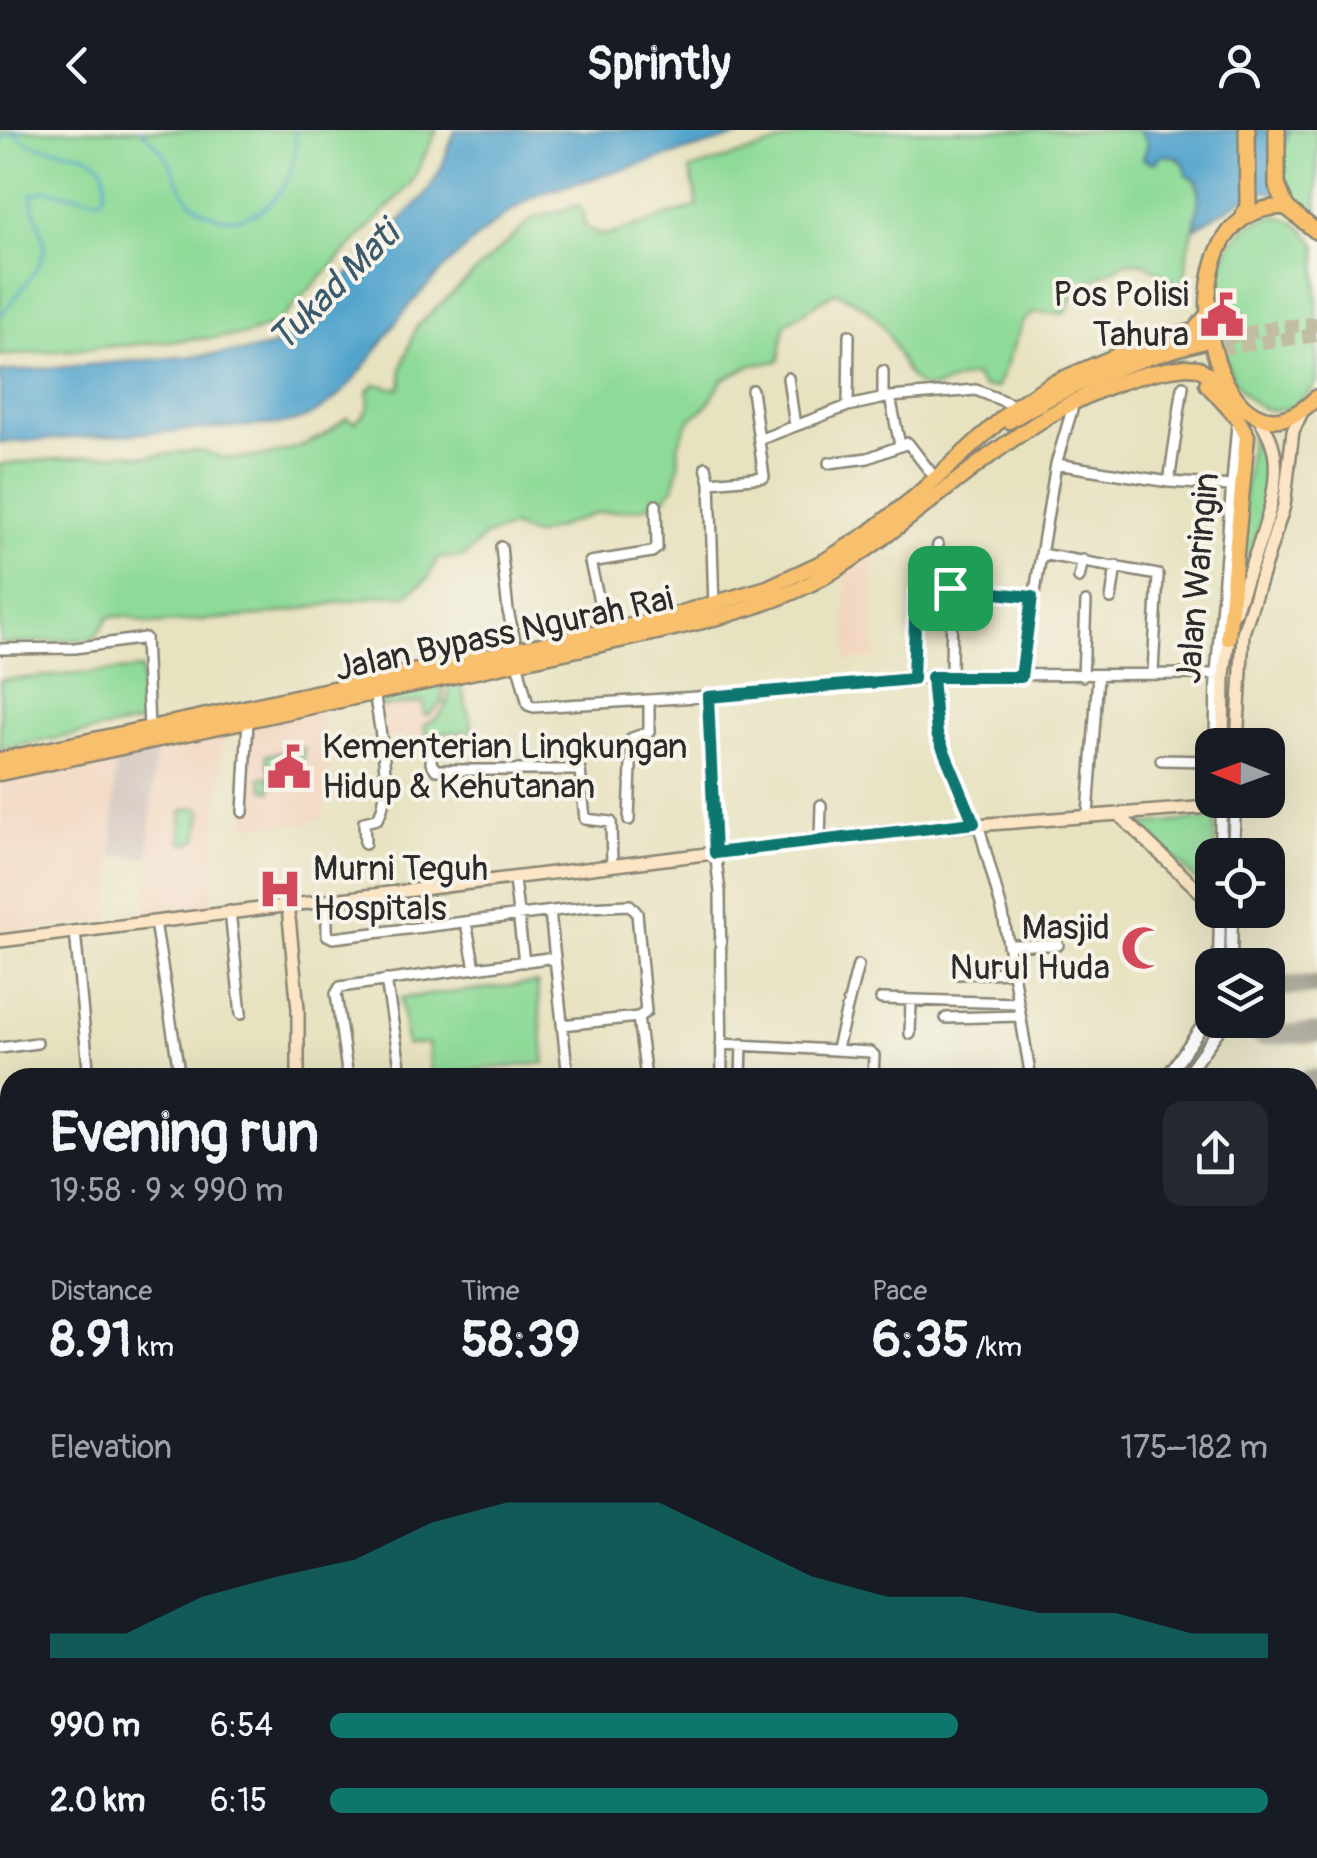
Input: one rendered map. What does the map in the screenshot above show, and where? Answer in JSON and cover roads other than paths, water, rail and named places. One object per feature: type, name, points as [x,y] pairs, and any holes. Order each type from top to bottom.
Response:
[{"type":"highway","points":[[1247,130],[1265,205],[1317,232]]},
{"type":"highway","points":[[1256,130],[1265,205]]},
{"type":"highway","points":[[1265,205],[1269,130]]},
{"type":"highway","points":[[1228,389],[1214,354],[1208,314],[1210,279],[1226,237],[1265,205],[1277,185],[1277,130]]},
{"type":"highway","points":[[974,446],[1016,406],[1051,384],[1142,345],[1194,330],[1208,314]]},
{"type":"highway","points":[[974,446],[1056,394],[1102,372],[1202,346],[1105,380],[1062,401],[1015,430],[980,460]]},
{"type":"highway","points":[[1176,368],[1202,380],[1236,416],[1247,436],[1226,610],[1228,638]]},
{"type":"highway","points":[[980,460],[1108,386],[1176,368],[1199,368],[1258,416],[1283,419],[1302,412],[1317,397]]},
{"type":"highway","name":"Jalan Bypass Ngurah Rai","points":[[0,760],[150,727],[248,721],[768,588],[825,561],[869,532],[974,446]]},
{"type":"highway","name":"Jalan Bypass Ngurah Rai","points":[[0,773],[192,725],[517,655],[724,616],[832,572],[980,460]]},
{"type":"main road","points":[[1239,728],[1243,632],[1284,506],[1293,432],[1302,412]]},
{"type":"main road","points":[[1222,728],[1220,674],[1268,511],[1276,470],[1272,442],[1258,416]]},
{"type":"main road","points":[[0,941],[820,840],[1195,806]]},
{"type":"main road","points":[[1118,814],[1195,887]]},
{"type":"main road","points":[[288,907],[298,1009],[298,1068]]},
{"type":"street","points":[[848,335],[848,406]]},
{"type":"street","points":[[883,371],[900,445]]},
{"type":"street","points":[[788,378],[795,426]]},
{"type":"street","points":[[1169,482],[1183,386]]},
{"type":"street","points":[[710,482],[762,480],[761,440],[752,390]]},
{"type":"street","points":[[761,440],[848,406],[887,398],[976,390],[1016,406]]},
{"type":"street","points":[[1021,677],[1056,464],[1074,403]]},
{"type":"street","name":"Jalan Waringin","points":[[1216,728],[1236,416]]},
{"type":"street","points":[[829,463],[868,458],[911,444],[936,478]]},
{"type":"street","points":[[1056,464],[1169,482],[1232,486]]},
{"type":"street","points":[[706,467],[710,482],[714,604]]},
{"type":"street","points":[[606,630],[590,562],[657,548],[656,505]]},
{"type":"street","points":[[929,592],[938,546]]},
{"type":"street","points":[[501,547],[508,611],[530,706],[708,697],[950,676],[1220,674]]},
{"type":"street","points":[[1040,554],[1158,575],[1153,673]]},
{"type":"street","points":[[1079,578],[1082,560]]},
{"type":"street","points":[[1110,599],[1116,566]]},
{"type":"street","points":[[913,679],[916,592],[969,588],[1032,597]]},
{"type":"street","points":[[950,676],[952,593]]},
{"type":"street","points":[[1083,676],[1086,602]]},
{"type":"street","points":[[0,649],[76,648],[145,638],[150,727]]},
{"type":"street","points":[[1088,815],[1098,675]]},
{"type":"street","points":[[932,677],[937,734],[976,823],[996,882],[1029,1068]]},
{"type":"street","points":[[365,844],[364,822],[377,819],[382,812],[384,758],[374,691]]},
{"type":"street","points":[[708,697],[720,892],[722,1068]]},
{"type":"street","points":[[629,820],[632,738],[649,733],[649,701]]},
{"type":"street","points":[[243,812],[248,721]]},
{"type":"street","points":[[432,744],[431,763],[436,770],[580,770],[585,819],[610,822],[612,866]]},
{"type":"street","points":[[1161,760],[1195,761]]},
{"type":"street","points":[[820,840],[821,805]]},
{"type":"street","points":[[514,880],[524,962]]},
{"type":"street","points":[[327,902],[327,934],[333,938],[625,904],[634,908],[647,1008],[638,1017],[562,1025]]},
{"type":"street","points":[[230,912],[241,1014]]},
{"type":"street","points":[[550,912],[567,1068]]},
{"type":"street","points":[[155,922],[178,1068]]},
{"type":"street","points":[[466,923],[475,968]]},
{"type":"street","points":[[75,931],[89,1068]]},
{"type":"street","points":[[1008,945],[1058,945]]},
{"type":"street","points":[[347,1068],[337,990],[340,987],[548,958],[553,961]]},
{"type":"street","points":[[837,1048],[858,965]]},
{"type":"street","points":[[958,974],[1012,972]]},
{"type":"street","points":[[386,980],[400,1068]]},
{"type":"street","points":[[881,999],[1018,1003]]},
{"type":"street","points":[[910,1034],[912,1002]]},
{"type":"street","points":[[946,1018],[1020,1016]]},
{"type":"street","points":[[638,1017],[645,1068]]},
{"type":"street","points":[[1173,1068],[1195,1036]]},
{"type":"street","points":[[1192,1068],[1213,1038]]},
{"type":"street","points":[[0,1048],[37,1042]]},
{"type":"street","points":[[721,1044],[872,1052],[873,1068]]},
{"type":"street","points":[[741,1068],[742,1044]]},
{"type":"street","points":[[1186,1049],[1199,1058]]},
{"type":"water","points":[[455,130],[759,130],[546,192],[510,212],[422,292],[339,395],[303,418],[281,424],[0,443],[0,372],[243,352],[271,347],[292,334],[426,194],[441,169]]},
{"type":"water","points":[[1138,130],[1290,130],[1283,147],[1282,193],[1257,191],[1195,228],[1200,190],[1197,180],[1187,176],[1179,158],[1162,155],[1154,163],[1143,159],[1148,143]]},
{"type":"waterway","name":"Tukad Mati","points":[[0,139],[22,130]]},
{"type":"waterway","name":"Tukad Mati","points":[[141,130],[167,158],[192,202],[212,215],[233,218],[256,213],[281,190],[293,162],[296,130]]},
{"type":"waterway","points":[[0,317],[21,291],[44,251],[32,195],[44,190],[98,199],[104,194],[105,175],[99,163],[88,156],[27,142],[16,134]]},
{"type":"tunnel","points":[[1202,342],[1317,324]]},
{"type":"tunnel","points":[[1219,348],[1317,335]]},
{"type":"place","name":"Pos Polisi Tahura","points":[[1222,315]]},
{"type":"place","name":"Kementerian Lingkungan Hidup & Kehutanan","points":[[289,767]]},
{"type":"place","name":"Murni Teguh Hospitals","points":[[280,889]]},
{"type":"place","name":"Masjid Nurul Huda","points":[[1143,948]]}]
